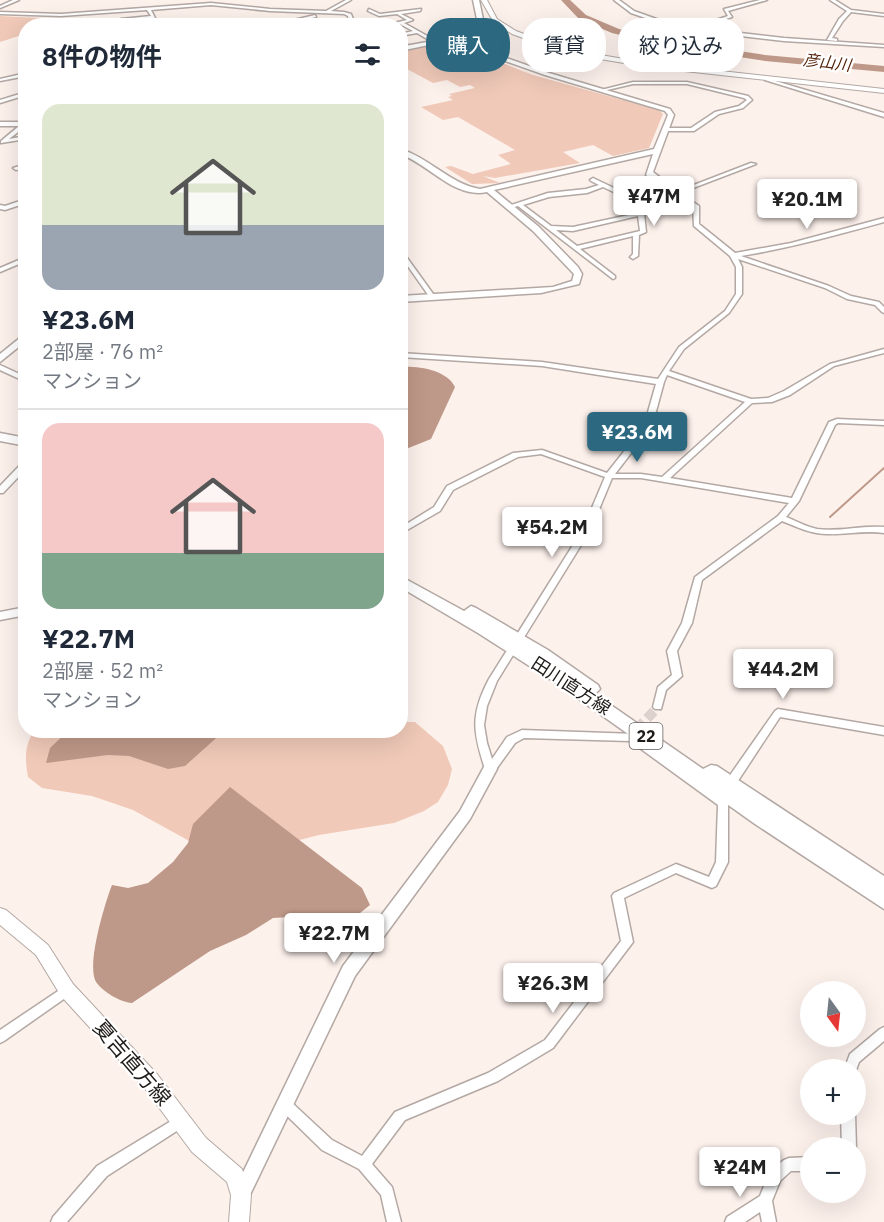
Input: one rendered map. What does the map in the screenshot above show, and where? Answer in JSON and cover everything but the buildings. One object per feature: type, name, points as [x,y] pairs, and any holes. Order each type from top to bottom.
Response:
[{"type":"main road","points":[[484,0],[491,15],[500,23],[530,38],[565,50],[627,63],[884,91]]},
{"type":"main road","points":[[0,429],[18,432]]},
{"type":"main road","points":[[0,437],[18,440]]},
{"type":"main road","name":"田川直方線","points":[[408,576],[515,643],[725,793],[884,886]]},
{"type":"main road","name":"田川直方線","points":[[408,585],[515,643],[634,733],[884,901]]},
{"type":"main road","name":"夏吉直方線","points":[[0,915],[42,950],[67,990],[150,1080],[199,1145],[235,1176],[241,1195]]},
{"type":"main road","points":[[240,1222],[241,1195]]},
{"type":"street","points":[[0,7],[17,0]]},
{"type":"street","points":[[211,4],[219,0]]},
{"type":"street","points":[[302,18],[326,12],[349,0]]},
{"type":"street","points":[[476,0],[479,18]]},
{"type":"street","points":[[616,0],[625,8],[649,18]]},
{"type":"street","points":[[724,18],[730,16],[725,10],[765,0]]},
{"type":"street","points":[[832,0],[850,11],[884,15]]},
{"type":"street","points":[[0,13],[56,15],[123,8],[211,4],[348,14],[350,18]]},
{"type":"street","points":[[396,5],[408,12]]},
{"type":"street","points":[[231,14],[239,7]]},
{"type":"street","points":[[123,8],[124,18]]},
{"type":"street","points":[[146,8],[154,17],[150,18]]},
{"type":"street","points":[[369,10],[379,15],[420,10]]},
{"type":"street","points":[[850,11],[828,39],[884,45]]},
{"type":"street","points":[[399,14],[407,18]]},
{"type":"street","points":[[408,27],[426,37]]},
{"type":"street","points":[[408,34],[417,32]]},
{"type":"street","points":[[744,32],[884,45]]},
{"type":"street","points":[[408,47],[426,44]]},
{"type":"street","points":[[510,61],[665,108],[671,113],[649,173],[696,206],[694,220],[700,229],[733,255],[827,287],[849,298],[877,303],[884,311]]},
{"type":"street","points":[[0,81],[18,77]]},
{"type":"street","points":[[767,79],[884,115]]},
{"type":"street","points":[[603,90],[633,83],[687,83],[746,97],[750,100],[741,107],[717,113],[692,130],[667,129]]},
{"type":"street","points":[[0,102],[18,96]]},
{"type":"street","points":[[0,124],[18,124]]},
{"type":"street","points":[[1,142],[18,129]]},
{"type":"street","points":[[1,142],[18,139]]},
{"type":"street","points":[[408,153],[415,155],[458,187],[470,190],[490,190],[657,151]]},
{"type":"street","points":[[676,193],[753,164]]},
{"type":"street","points":[[576,248],[643,232],[640,204],[593,180]]},
{"type":"street","points":[[515,205],[548,195],[587,191],[604,185]]},
{"type":"street","points":[[490,190],[550,228],[613,277]]},
{"type":"street","points":[[0,207],[5,208],[18,204]]},
{"type":"street","points":[[408,299],[521,292],[561,288],[576,282],[578,274],[575,269],[515,205]]},
{"type":"street","points":[[550,228],[573,229],[641,214]]},
{"type":"street","points":[[733,255],[775,250],[814,241],[884,220]]},
{"type":"street","points":[[633,257],[636,255],[636,235]]},
{"type":"street","points":[[489,769],[478,730],[482,705],[492,681],[587,529],[609,476],[648,426],[660,382],[681,348],[727,312],[739,294],[739,267],[733,255]]},
{"type":"street","points":[[408,261],[434,298]]},
{"type":"street","points":[[0,270],[18,262]]},
{"type":"street","points":[[0,359],[18,343]]},
{"type":"street","points":[[666,372],[750,401],[769,399],[787,393],[832,365],[884,351]]},
{"type":"street","points":[[408,356],[542,364],[660,382]]},
{"type":"street","points":[[0,367],[18,376]]},
{"type":"street","points":[[663,480],[750,401]]},
{"type":"street","points":[[658,707],[661,689],[678,676],[672,651],[687,623],[698,579],[781,518],[795,501],[832,424],[837,421],[884,423]]},
{"type":"street","points":[[408,527],[437,509],[444,495],[457,483],[516,455],[528,452],[542,452],[609,476],[641,476],[795,501]]},
{"type":"street","points":[[0,491],[18,472]]},
{"type":"street","points":[[781,518],[814,531],[828,532],[869,527],[884,530]]},
{"type":"street","points":[[0,616],[18,613]]},
{"type":"street","points":[[364,1164],[400,1116],[493,1077],[549,1044],[627,942],[618,896],[676,868],[712,884],[722,862],[725,793],[778,713],[884,731]]},
{"type":"street","points":[[241,1195],[349,971],[465,815],[489,769],[511,740],[522,734],[634,733]]},
{"type":"street","points":[[0,1037],[67,990]]},
{"type":"street","points":[[854,1059],[884,1033]]},
{"type":"street","points":[[285,1105],[327,1145],[364,1164],[387,1192],[394,1222]]},
{"type":"street","points":[[58,1222],[102,1171],[181,1121]]},
{"type":"street","points":[[769,1222],[765,1201],[775,1176],[789,1165],[800,1164]]},
{"type":"street","points":[[732,1222],[765,1201]]},
{"type":"shaded area","points":[[0,16],[41,18],[18,18],[18,36],[0,42]]},
{"type":"shaded area","points":[[426,47],[426,72],[510,72],[510,66],[522,72],[659,110],[663,114],[649,148],[613,156],[593,145],[563,152],[580,163],[495,178],[483,176],[500,183],[472,184],[445,167],[451,166],[473,174],[511,164],[498,155],[515,150],[458,117],[443,120],[421,107],[453,100],[448,97],[452,96],[449,94],[475,88],[470,85],[460,87],[447,80],[433,83],[408,70],[408,51]]},
{"type":"shaded area","points":[[408,367],[432,370],[451,381],[455,387],[431,439],[408,448]]},
{"type":"shaded area","points":[[408,722],[415,722],[443,746],[452,769],[448,785],[438,802],[424,811],[394,823],[319,835],[276,846],[193,843],[133,810],[92,796],[42,788],[28,777],[27,748],[31,738],[408,738]]},
{"type":"shaded area","points":[[61,738],[216,738],[185,766],[168,769],[129,756],[108,755],[46,763],[50,748]]},
{"type":"shaded area","points":[[230,787],[362,888],[370,905],[360,913],[273,918],[246,935],[210,951],[132,1003],[112,996],[96,982],[93,962],[105,905],[112,885],[128,888],[148,883],[173,862],[188,843],[193,824]]},
{"type":"waterway","name":"彦山川","points":[[565,0],[582,17],[616,31],[661,42],[765,58],[884,69]]},
{"type":"waterway","points":[[830,517],[884,468]]},
{"type":"tunnel","points":[[637,729],[658,707]]}]
